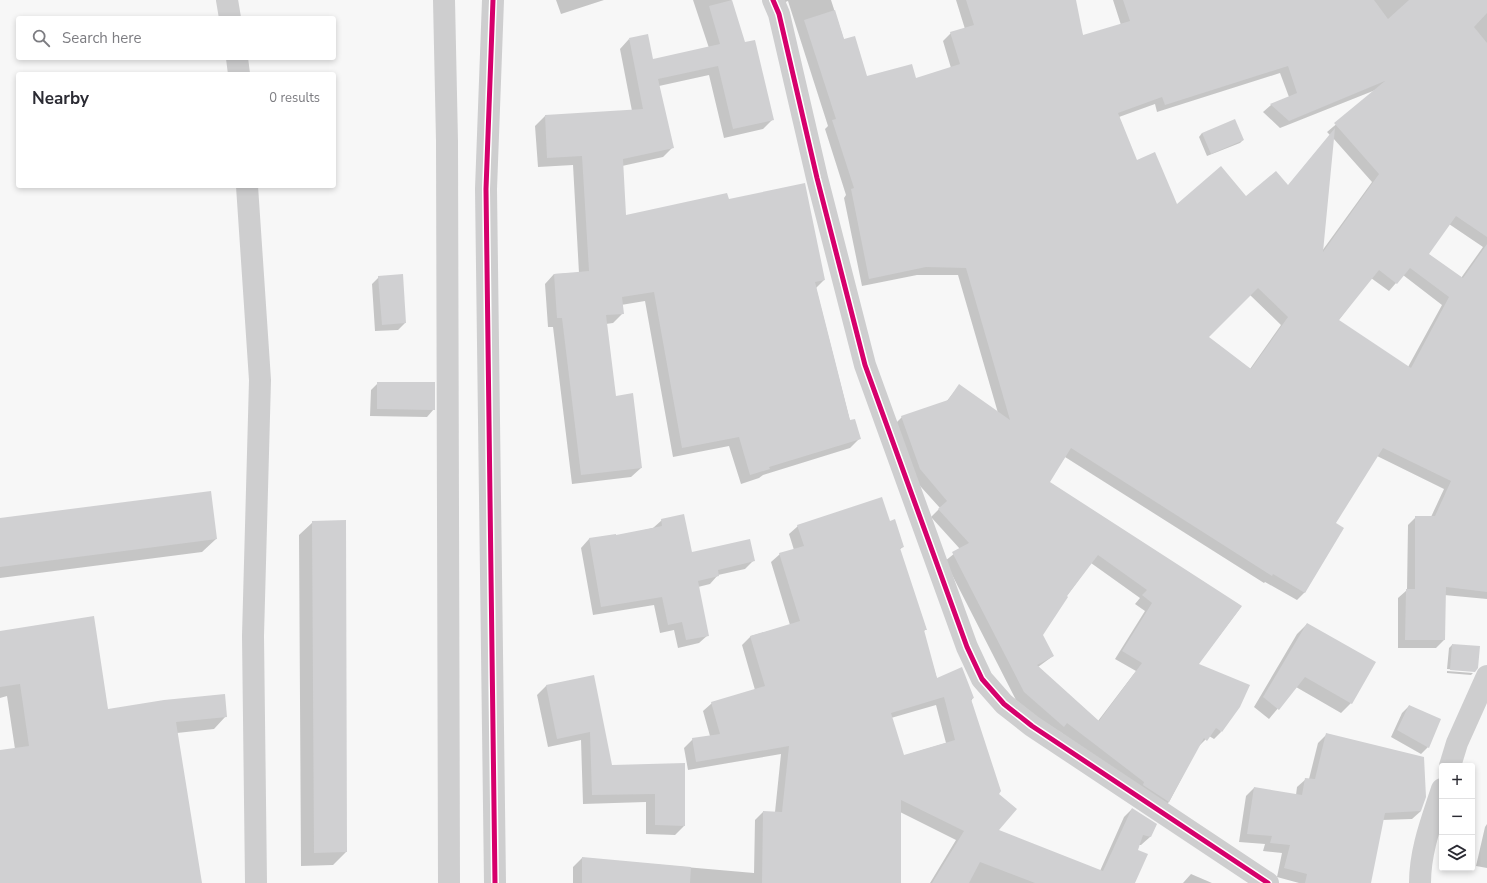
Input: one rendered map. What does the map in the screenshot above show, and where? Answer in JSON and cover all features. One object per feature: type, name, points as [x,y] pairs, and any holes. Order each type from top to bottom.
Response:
[{"type":"street","points":[[227,0],[230,16]]},
{"type":"street","points":[[444,0],[447,141],[449,883]]},
{"type":"street","points":[[493,0],[486,189],[495,883]]},
{"type":"street","points":[[773,0],[780,14],[817,178],[865,365],[967,647],[982,679],[1004,704],[1032,726],[1268,883]]},
{"type":"street","points":[[237,60],[239,72]]},
{"type":"street","points":[[247,188],[260,380],[253,636],[256,883]]},
{"type":"street","points":[[1451,763],[1457,743],[1487,676]]},
{"type":"street","points":[[1420,883],[1420,865],[1426,836],[1439,798]]},
{"type":"building","points":[[732,0],[745,42],[755,40],[774,120],[733,129],[718,66],[658,79],[674,148],[623,159],[626,215],[727,193],[729,199],[805,183],[825,280],[815,282],[850,420],[855,419],[861,439],[769,467],[770,469],[750,475],[739,437],[682,448],[654,292],[622,297],[624,314],[606,315],[616,396],[633,393],[642,468],[581,475],[562,318],[557,318],[554,274],[589,271],[582,156],[547,158],[545,115],[643,109],[629,38],[648,34],[653,59],[720,44],[709,6]]},
{"type":"building","points":[[966,0],[1076,0],[1083,35],[1130,21],[1123,0],[1374,0],[1388,19],[1409,0],[1487,0],[1487,13],[1474,27],[1487,43],[1487,237],[1456,216],[1429,254],[1463,278],[1487,244],[1487,592],[1446,587],[1445,640],[1405,640],[1406,589],[1415,589],[1415,516],[1435,516],[1451,481],[1383,448],[1336,523],[1344,528],[1305,593],[1273,574],[1272,576],[1071,448],[1050,482],[1242,606],[1199,664],[1250,685],[1240,707],[1222,732],[1216,728],[1207,741],[1204,738],[1169,802],[1143,785],[1144,782],[1067,723],[1064,727],[1024,692],[952,552],[969,543],[938,509],[947,501],[920,469],[901,416],[948,400],[959,384],[1010,420],[966,268],[926,267],[869,279],[851,189],[854,188],[832,120],[836,119],[804,20],[835,10],[844,39],[855,36],[867,76],[912,64],[916,78],[960,64],[950,32],[974,25]],"holes":[[[1288,66],[1297,93],[1270,104],[1289,121],[1385,81],[1334,123],[1379,174],[1323,252],[1335,128],[1288,185],[1276,171],[1246,196],[1221,166],[1177,204],[1155,152],[1137,160],[1118,113],[1162,97],[1165,105]],[[1410,268],[1449,297],[1411,368],[1339,320],[1379,270],[1397,284]],[[1258,288],[1288,317],[1251,369],[1209,337]],[[1098,555],[1147,590],[1142,595],[1152,603],[1122,651],[1142,663],[1099,721],[1037,665],[1054,656],[1043,635],[1068,597],[1067,596]]]},
{"type":"building","points":[[1235,119],[1244,140],[1211,154],[1202,133]]},
{"type":"building","points":[[403,274],[406,323],[382,325],[378,276]]},
{"type":"building","points":[[377,382],[435,382],[435,410],[377,409]]},
{"type":"building","points":[[211,491],[217,539],[0,567],[0,518]]},
{"type":"building","points":[[882,497],[890,521],[895,519],[904,547],[900,548],[927,630],[924,630],[937,678],[962,667],[974,698],[971,699],[1001,791],[999,794],[1017,809],[999,830],[1103,871],[1132,808],[1157,824],[1151,837],[1143,835],[1138,850],[1148,854],[1135,883],[1035,883],[980,862],[969,883],[932,883],[964,831],[901,800],[901,883],[762,883],[763,811],[782,812],[789,746],[696,762],[692,738],[720,734],[711,702],[765,686],[750,636],[800,621],[779,553],[804,546],[797,525]],"holes":[[[944,697],[955,740],[904,755],[891,713]]]},
{"type":"building","points":[[684,514],[692,552],[750,539],[755,561],[718,570],[719,576],[698,581],[709,636],[686,640],[682,622],[668,625],[662,597],[601,607],[589,538],[616,535],[662,526],[661,519]]},
{"type":"building","points":[[346,520],[347,852],[314,853],[312,521]]},
{"type":"building","points":[[94,616],[108,709],[164,700],[225,694],[227,717],[176,722],[202,883],[0,883],[0,750],[29,746],[20,684],[0,687],[0,631]]},
{"type":"building","points":[[1307,623],[1376,662],[1352,704],[1305,677],[1279,710],[1263,697]]},
{"type":"building","points":[[1452,644],[1480,646],[1478,668],[1475,672],[1450,670]]},
{"type":"building","points":[[594,675],[612,765],[685,763],[685,826],[655,825],[655,794],[592,795],[590,732],[557,739],[546,685]]},
{"type":"building","points":[[1409,705],[1441,719],[1429,748],[1397,730]]},
{"type":"building","points":[[1326,733],[1424,757],[1426,797],[1421,811],[1385,813],[1371,883],[1305,883],[1307,874],[1284,868],[1290,845],[1270,843],[1272,836],[1247,834],[1254,787],[1302,795],[1305,778],[1315,779]]},
{"type":"building","points":[[582,857],[691,867],[690,883],[582,883]]},
{"type":"cycle path","points":[[493,0],[486,189],[495,883]]},
{"type":"cycle path","points":[[773,0],[779,14],[817,178],[865,365],[967,647],[982,679],[1004,704],[1032,726],[1268,883]]}]
